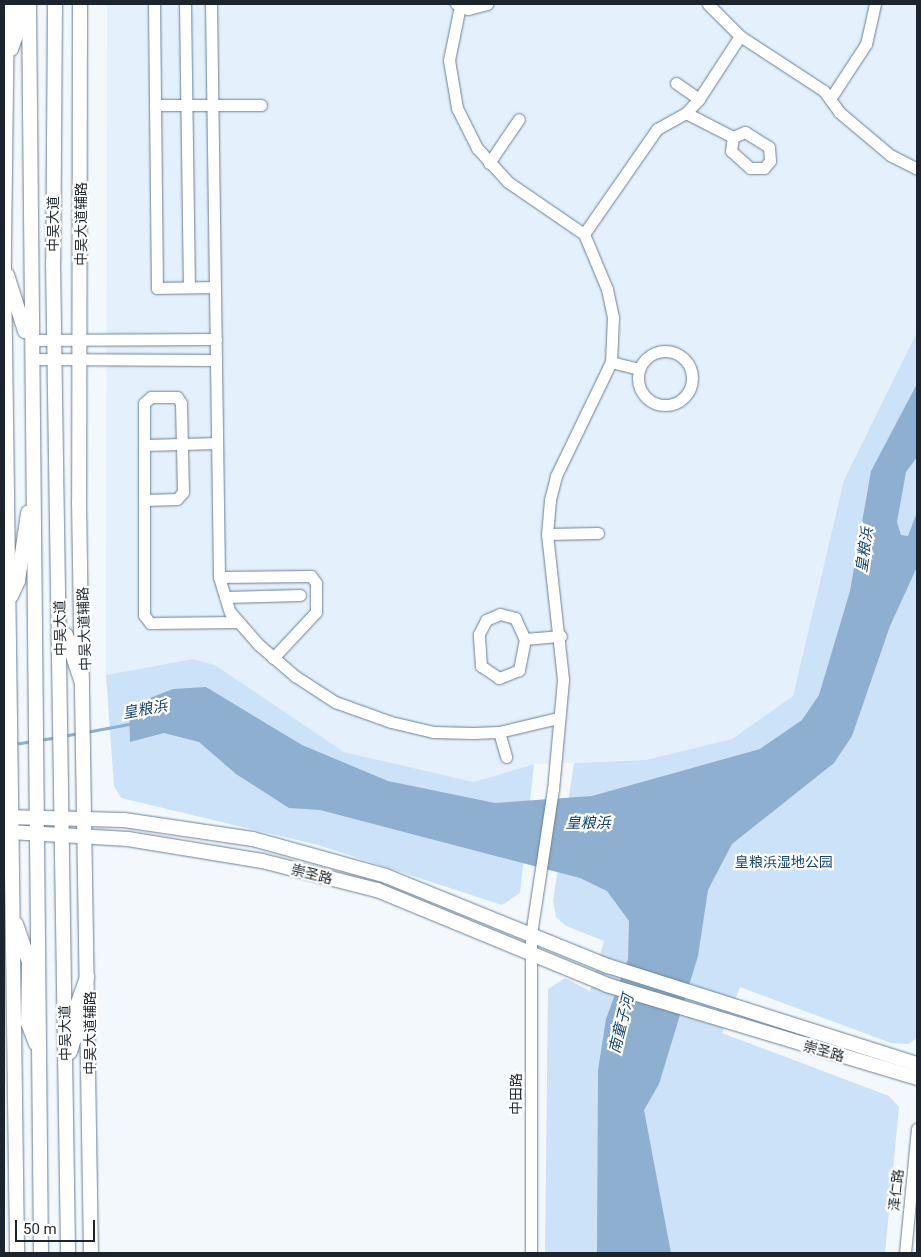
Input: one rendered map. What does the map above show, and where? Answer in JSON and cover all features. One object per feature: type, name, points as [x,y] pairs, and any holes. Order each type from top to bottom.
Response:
[{"type":"main road","points":[[7,4],[8,57],[4,192],[9,600],[6,631],[7,693],[10,728],[7,822],[11,912],[17,1253]]},
{"type":"main road","points":[[8,57],[19,28],[19,4]]},
{"type":"main road","name":"中吴大道","points":[[29,4],[42,1253]]},
{"type":"main road","name":"中吴大道","points":[[54,4],[54,359],[62,714],[68,1253]]},
{"type":"main road","name":"中吴大道辅路","points":[[80,4],[81,359],[86,836],[90,970],[91,1253]]},
{"type":"main road","points":[[4,268],[19,302],[32,359]]},
{"type":"main road","points":[[9,600],[18,581],[33,495]]},
{"type":"main road","points":[[60,610],[71,657],[85,690]]},
{"type":"main road","name":"崇圣路","points":[[7,822],[37,817],[86,819],[253,839],[386,876],[608,966],[917,1064]]},
{"type":"main road","name":"崇圣路","points":[[7,822],[37,834],[86,836],[253,859],[377,890],[530,950],[607,985],[730,1024],[917,1078]]},
{"type":"main road","points":[[11,912],[29,961],[28,1024],[40,1054]]},
{"type":"main road","points":[[66,1065],[76,1032],[76,1008],[90,970]]},
{"type":"main road","points":[[32,1253],[41,1195]]},
{"type":"street","points":[[154,4],[157,288],[215,287]]},
{"type":"street","points":[[185,4],[189,287]]},
{"type":"street","points":[[210,4],[219,577],[225,597],[239,622],[273,658],[335,702],[391,722],[433,732],[499,732],[558,718]]},
{"type":"street","points":[[487,4],[476,9],[458,5],[449,60],[450,85],[457,108],[489,163],[508,182],[584,234],[607,289],[613,317],[611,362],[639,369]]},
{"type":"street","points":[[708,4],[740,36],[830,99],[890,155],[917,169]]},
{"type":"street","points":[[830,99],[866,44],[876,4]]},
{"type":"street","points":[[584,234],[657,129],[686,113],[699,99],[740,36]]},
{"type":"street","points":[[676,83],[699,99]]},
{"type":"street","points":[[155,105],[261,105]]},
{"type":"street","points":[[686,113],[733,137]]},
{"type":"street","points":[[489,163],[519,119]]},
{"type":"street","points":[[31,340],[216,339]]},
{"type":"street","points":[[658,352],[675,352],[692,372],[690,389],[677,402],[651,401],[639,387],[639,369],[658,352]]},
{"type":"street","points":[[32,359],[216,360]]},
{"type":"street","name":"中田路","points":[[531,1253],[530,950],[536,896],[554,789],[558,718],[563,680],[561,636],[547,534],[556,476],[611,362]]},
{"type":"street","points":[[146,500],[177,499],[183,492],[181,403],[177,397],[151,397],[144,404],[146,445],[144,615],[150,623],[239,622]]},
{"type":"street","points":[[146,445],[217,443]]},
{"type":"street","points":[[547,534],[598,534]]},
{"type":"street","points":[[219,577],[311,576],[316,583],[316,612],[273,658]]},
{"type":"street","points":[[225,597],[300,595]]},
{"type":"street","points":[[492,616],[515,618],[525,639],[523,664],[513,675],[499,678],[481,666],[479,634],[492,616]]},
{"type":"street","points":[[525,639],[561,636]]},
{"type":"street","points":[[499,732],[506,757]]},
{"type":"street","name":"泽仁路","points":[[905,1253],[917,1129]]},
{"type":"shaded area","points":[[107,4],[917,4],[917,332],[844,480],[793,696],[732,739],[645,760],[534,764],[474,782],[344,752],[215,665],[193,659],[106,675]]},
{"type":"green space","name":"皇粮浜湿地公园","points":[[917,332],[917,1038],[908,1044],[891,1043],[740,987],[722,1033],[889,1096],[899,1107],[885,1253],[545,1253],[548,989],[565,978],[590,991],[604,941],[566,926],[556,917],[553,901],[574,763],[645,760],[732,739],[793,696],[844,480]]},
{"type":"green space","points":[[193,659],[215,665],[344,752],[474,782],[534,764],[520,893],[502,905],[318,845],[121,798],[114,786],[106,675]]},
{"type":"water","name":"南童子河","points":[[917,384],[917,457],[906,472],[897,522],[901,535],[908,536],[917,512],[917,567],[890,626],[852,736],[834,763],[732,844],[708,890],[698,956],[659,1084],[644,1110],[671,1253],[597,1253],[598,1070],[606,1019],[628,959],[629,921],[607,891],[580,878],[320,810],[289,808],[236,774],[199,742],[164,733],[130,742],[129,706],[173,689],[206,687],[302,745],[388,781],[495,803],[592,796],[760,749],[802,720],[819,695],[850,591],[871,471]]},
{"type":"waterway","name":"皇粮浜","points":[[86,732],[134,723]]},
{"type":"waterway","name":"皇粮浜","points":[[63,736],[79,733]]},
{"type":"waterway","name":"皇粮浜","points":[[39,740],[57,737]]},
{"type":"waterway","name":"皇粮浜","points":[[14,744],[33,741]]}]
